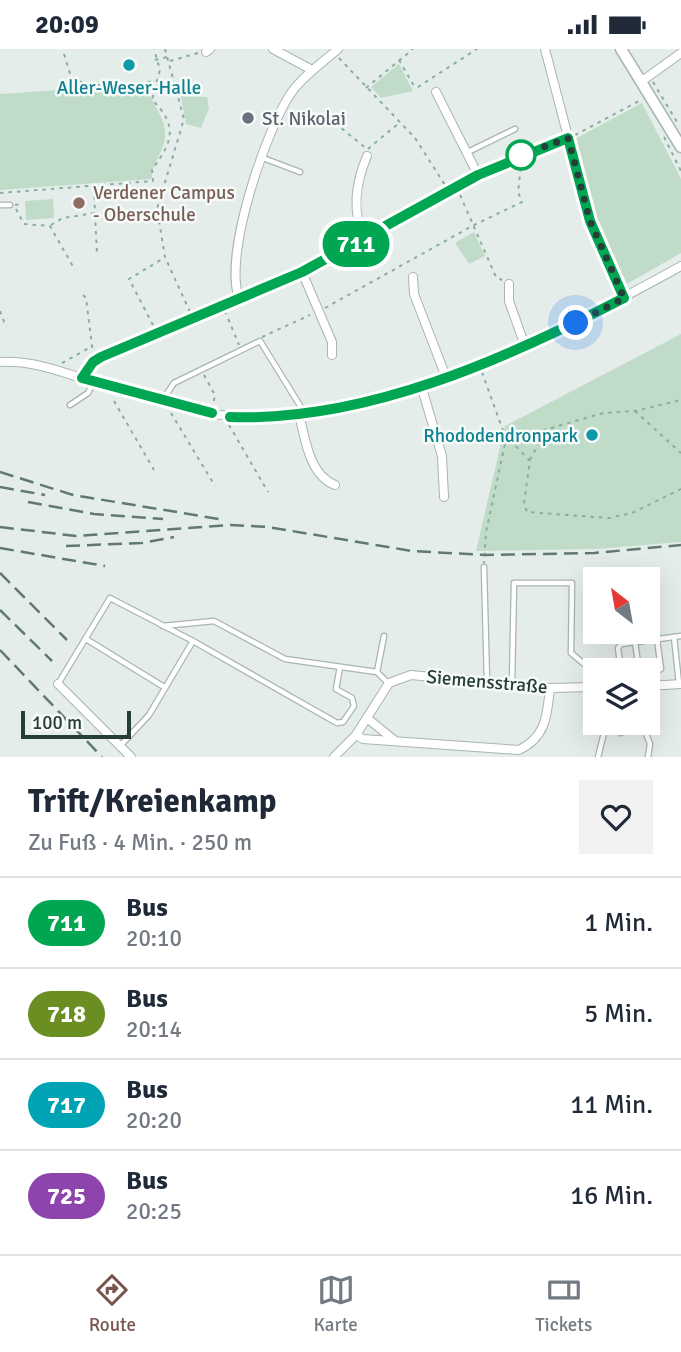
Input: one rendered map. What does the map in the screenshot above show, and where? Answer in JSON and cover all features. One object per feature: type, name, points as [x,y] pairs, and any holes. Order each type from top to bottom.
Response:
[{"type":"street","points":[[273,49],[312,71]]},
{"type":"street","points":[[545,49],[590,221],[624,298]]},
{"type":"street","points":[[621,49],[648,82],[680,143]]},
{"type":"street","points":[[239,298],[235,281],[237,241],[241,219],[263,158],[286,101],[312,71],[336,51]]},
{"type":"street","points":[[648,82],[681,53]]},
{"type":"street","points":[[436,92],[478,175]]},
{"type":"street","points":[[82,378],[94,362],[157,332],[302,272],[478,175],[568,138]]},
{"type":"street","points":[[365,239],[357,214],[358,178],[367,153]]},
{"type":"street","points":[[0,362],[23,363],[230,417],[301,413],[421,385],[479,365],[624,298],[681,266]]},
{"type":"street","points":[[302,272],[332,342],[332,355]]},
{"type":"street","points":[[413,277],[414,295],[446,377]]},
{"type":"street","points":[[509,284],[509,301],[525,346]]},
{"type":"street","points":[[421,385],[442,456],[444,497]]},
{"type":"street","points":[[301,413],[308,450],[316,468],[326,482],[334,485]]},
{"type":"street","name":"Siemensstraße","points":[[389,683],[411,675],[550,688],[583,687]]},
{"type":"street","points":[[334,757],[356,734],[389,683]]},
{"type":"street","points":[[58,684],[131,757]]},
{"type":"street","points":[[660,685],[680,684]]},
{"type":"street","points":[[356,734],[363,739],[519,750],[533,744],[542,733],[550,688]]},
{"type":"street","points":[[367,718],[396,742]]},
{"type":"lane","points":[[467,152],[516,129]]},
{"type":"lane","points":[[263,158],[300,172]]},
{"type":"lane","points":[[0,205],[12,205]]},
{"type":"lane","points":[[162,401],[174,383],[260,341],[301,413]]},
{"type":"lane","points":[[70,405],[88,393],[93,382]]},
{"type":"lane","points":[[484,567],[487,682]]},
{"type":"lane","points":[[512,684],[514,583],[572,583],[571,653],[583,663]]},
{"type":"lane","points":[[58,684],[110,598],[193,641],[337,723],[343,722],[354,706],[352,698],[336,689],[340,667]]},
{"type":"lane","points":[[162,627],[214,621],[285,659],[377,672],[389,683]]},
{"type":"lane","points":[[377,672],[384,636]]},
{"type":"lane","points":[[660,639],[681,636]]},
{"type":"lane","points":[[674,637],[680,684]]},
{"type":"lane","points":[[86,639],[164,687]]},
{"type":"lane","points":[[120,746],[149,715],[193,641]]},
{"type":"lane","points":[[620,658],[618,646],[626,644]]},
{"type":"lane","points":[[598,757],[604,735]]},
{"type":"lane","points":[[646,735],[650,744],[648,757]]},
{"type":"path","points":[[0,193],[153,181],[152,169],[168,149],[170,139],[167,119],[152,100],[160,70],[155,49]]},
{"type":"path","points":[[165,49],[184,119],[157,209],[165,257],[192,317]]},
{"type":"path","points":[[366,88],[413,49]]},
{"type":"path","points":[[399,60],[414,86],[418,87],[477,49]]},
{"type":"path","points":[[169,62],[208,50]]},
{"type":"path","points":[[336,51],[366,88],[415,138],[453,189],[474,225],[496,277],[509,284]]},
{"type":"path","points":[[64,54],[69,74],[74,79],[108,85],[142,80],[157,81]]},
{"type":"path","points":[[156,60],[167,57]]},
{"type":"path","points":[[648,82],[681,129]]},
{"type":"path","points":[[568,138],[644,99]]},
{"type":"path","points":[[335,123],[367,153],[400,123]]},
{"type":"path","points":[[260,341],[263,335],[318,311],[474,225],[522,202],[518,192],[522,155]]},
{"type":"path","points":[[93,186],[97,254]]},
{"type":"path","points":[[23,204],[12,205],[24,224],[50,226],[63,218],[95,213]]},
{"type":"path","points":[[50,226],[75,270]]},
{"type":"path","points":[[157,332],[129,279],[165,257]]},
{"type":"path","points":[[83,295],[86,298],[94,362]]},
{"type":"path","points":[[222,305],[240,349]]},
{"type":"path","points":[[0,311],[6,327]]},
{"type":"path","points":[[60,367],[61,363],[92,347]]},
{"type":"path","points":[[479,365],[508,439],[530,461]]},
{"type":"path","points":[[200,368],[215,395],[212,413]]},
{"type":"path","points":[[508,439],[546,431],[603,413],[635,411],[681,400]]},
{"type":"path","points":[[114,401],[153,470]]},
{"type":"path","points":[[635,411],[681,453]]},
{"type":"path","points":[[171,412],[171,417],[215,487]]},
{"type":"path","points":[[230,417],[229,429],[268,492]]},
{"type":"path","points":[[546,431],[530,461],[524,503],[527,512],[609,518],[632,513],[681,489]]},
{"type":"path","points":[[484,567],[486,532],[508,439]]},
{"type":"green space","points":[[399,64],[413,91],[381,98],[371,87]]},
{"type":"green space","points":[[147,84],[165,131],[164,144],[152,179],[0,190],[0,94]]},
{"type":"green space","points":[[181,96],[207,97],[209,108],[201,128],[186,124]]},
{"type":"green space","points":[[642,103],[681,179],[681,253],[627,284],[594,213],[573,140]]},
{"type":"green space","points":[[53,199],[54,218],[26,220],[25,201]]},
{"type":"green space","points":[[474,232],[485,256],[469,264],[455,243]]},
{"type":"green space","name":"Rhododendronpark","points":[[681,334],[681,542],[597,549],[476,551],[505,426]]},
{"type":"railway","points":[[0,472],[73,495],[219,519]]},
{"type":"railway","points":[[0,487],[45,495]]},
{"type":"railway","points":[[28,502],[94,514],[163,519]]},
{"type":"railway","points":[[0,527],[76,536],[231,525],[268,527],[412,551],[485,555],[594,553],[681,545]]},
{"type":"railway","points":[[66,546],[142,543],[174,537]]},
{"type":"railway","points":[[0,548],[105,566]]},
{"type":"railway","points":[[0,573],[67,640]]},
{"type":"railway","points":[[0,610],[52,661]]},
{"type":"railway","points":[[0,650],[102,757]]},
{"type":"bus line","name":"711","points":[[212,413],[82,378],[93,362],[101,357],[334,257],[478,175],[568,138],[590,221],[624,298],[525,346],[421,385],[359,402],[299,414],[257,418],[230,417]]},
{"type":"place","name":"Aller-Weser-Halle","points":[[129,65]]},
{"type":"place","name":"St. Nikolai","points":[[248,118]]},
{"type":"place","name":"Verdener Campus - Oberschule","points":[[79,203]]},
{"type":"place","name":"Rhododendronpark","points":[[592,435]]},
{"type":"route","points":[[521,155],[568,138],[590,221],[624,298],[576,323]]}]
